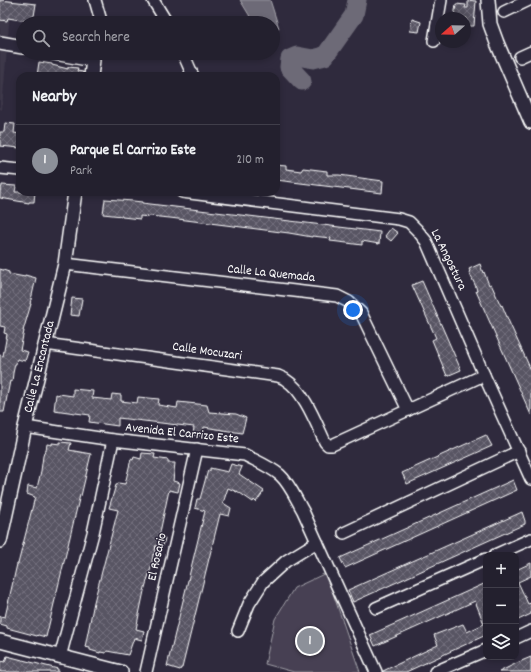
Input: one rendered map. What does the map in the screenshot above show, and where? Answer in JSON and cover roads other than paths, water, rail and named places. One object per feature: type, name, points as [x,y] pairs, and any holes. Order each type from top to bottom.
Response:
[{"type":"street","points":[[95,0],[102,16]]},
{"type":"street","points":[[153,0],[163,16]]},
{"type":"street","points":[[434,41],[441,0]]},
{"type":"street","points":[[488,0],[490,24],[531,122]]},
{"type":"street","points":[[504,12],[529,0]]},
{"type":"street","points":[[0,43],[16,46]]},
{"type":"street","points":[[520,57],[531,52]]},
{"type":"street","points":[[92,72],[93,60]]},
{"type":"street","points":[[186,60],[191,72]]},
{"type":"street","points":[[0,168],[16,170]]},
{"type":"street","name":"Calle La Encantada","points":[[0,541],[25,427],[65,264],[74,196]]},
{"type":"street","name":"La Angostura","points":[[216,196],[400,218],[409,222],[426,241],[531,479]]},
{"type":"street","name":"Calle La Quemada","points":[[65,264],[336,296],[349,302],[361,313],[408,410]]},
{"type":"street","name":"Calle Mocuzari","points":[[45,344],[278,376],[287,380],[303,397],[325,442],[328,445],[332,445],[408,410]]},
{"type":"street","points":[[408,410],[484,375]]},
{"type":"street","name":"Avenida El Carrizo Este","points":[[25,427],[113,440],[244,455],[263,464],[280,475],[289,486],[300,505],[376,672]]},
{"type":"street","points":[[60,657],[93,533],[113,440]]},
{"type":"street","name":"El Rosario","points":[[146,672],[197,449]]},
{"type":"street","points":[[344,533],[519,451]]},
{"type":"street","points":[[502,552],[531,539]]},
{"type":"street","points":[[238,631],[249,604],[263,582],[286,561],[317,542]]},
{"type":"street","points":[[376,608],[483,560]]},
{"type":"street","points":[[519,637],[531,631]]},
{"type":"street","points":[[0,641],[121,672]]},
{"type":"street","points":[[435,672],[483,651]]},
{"type":"waterway","points":[[302,81],[289,67],[290,59],[297,56],[313,59],[325,56],[354,15],[357,0]]},
{"type":"place","name":"Parque El Carrizo Este","points":[[310,641]]}]
